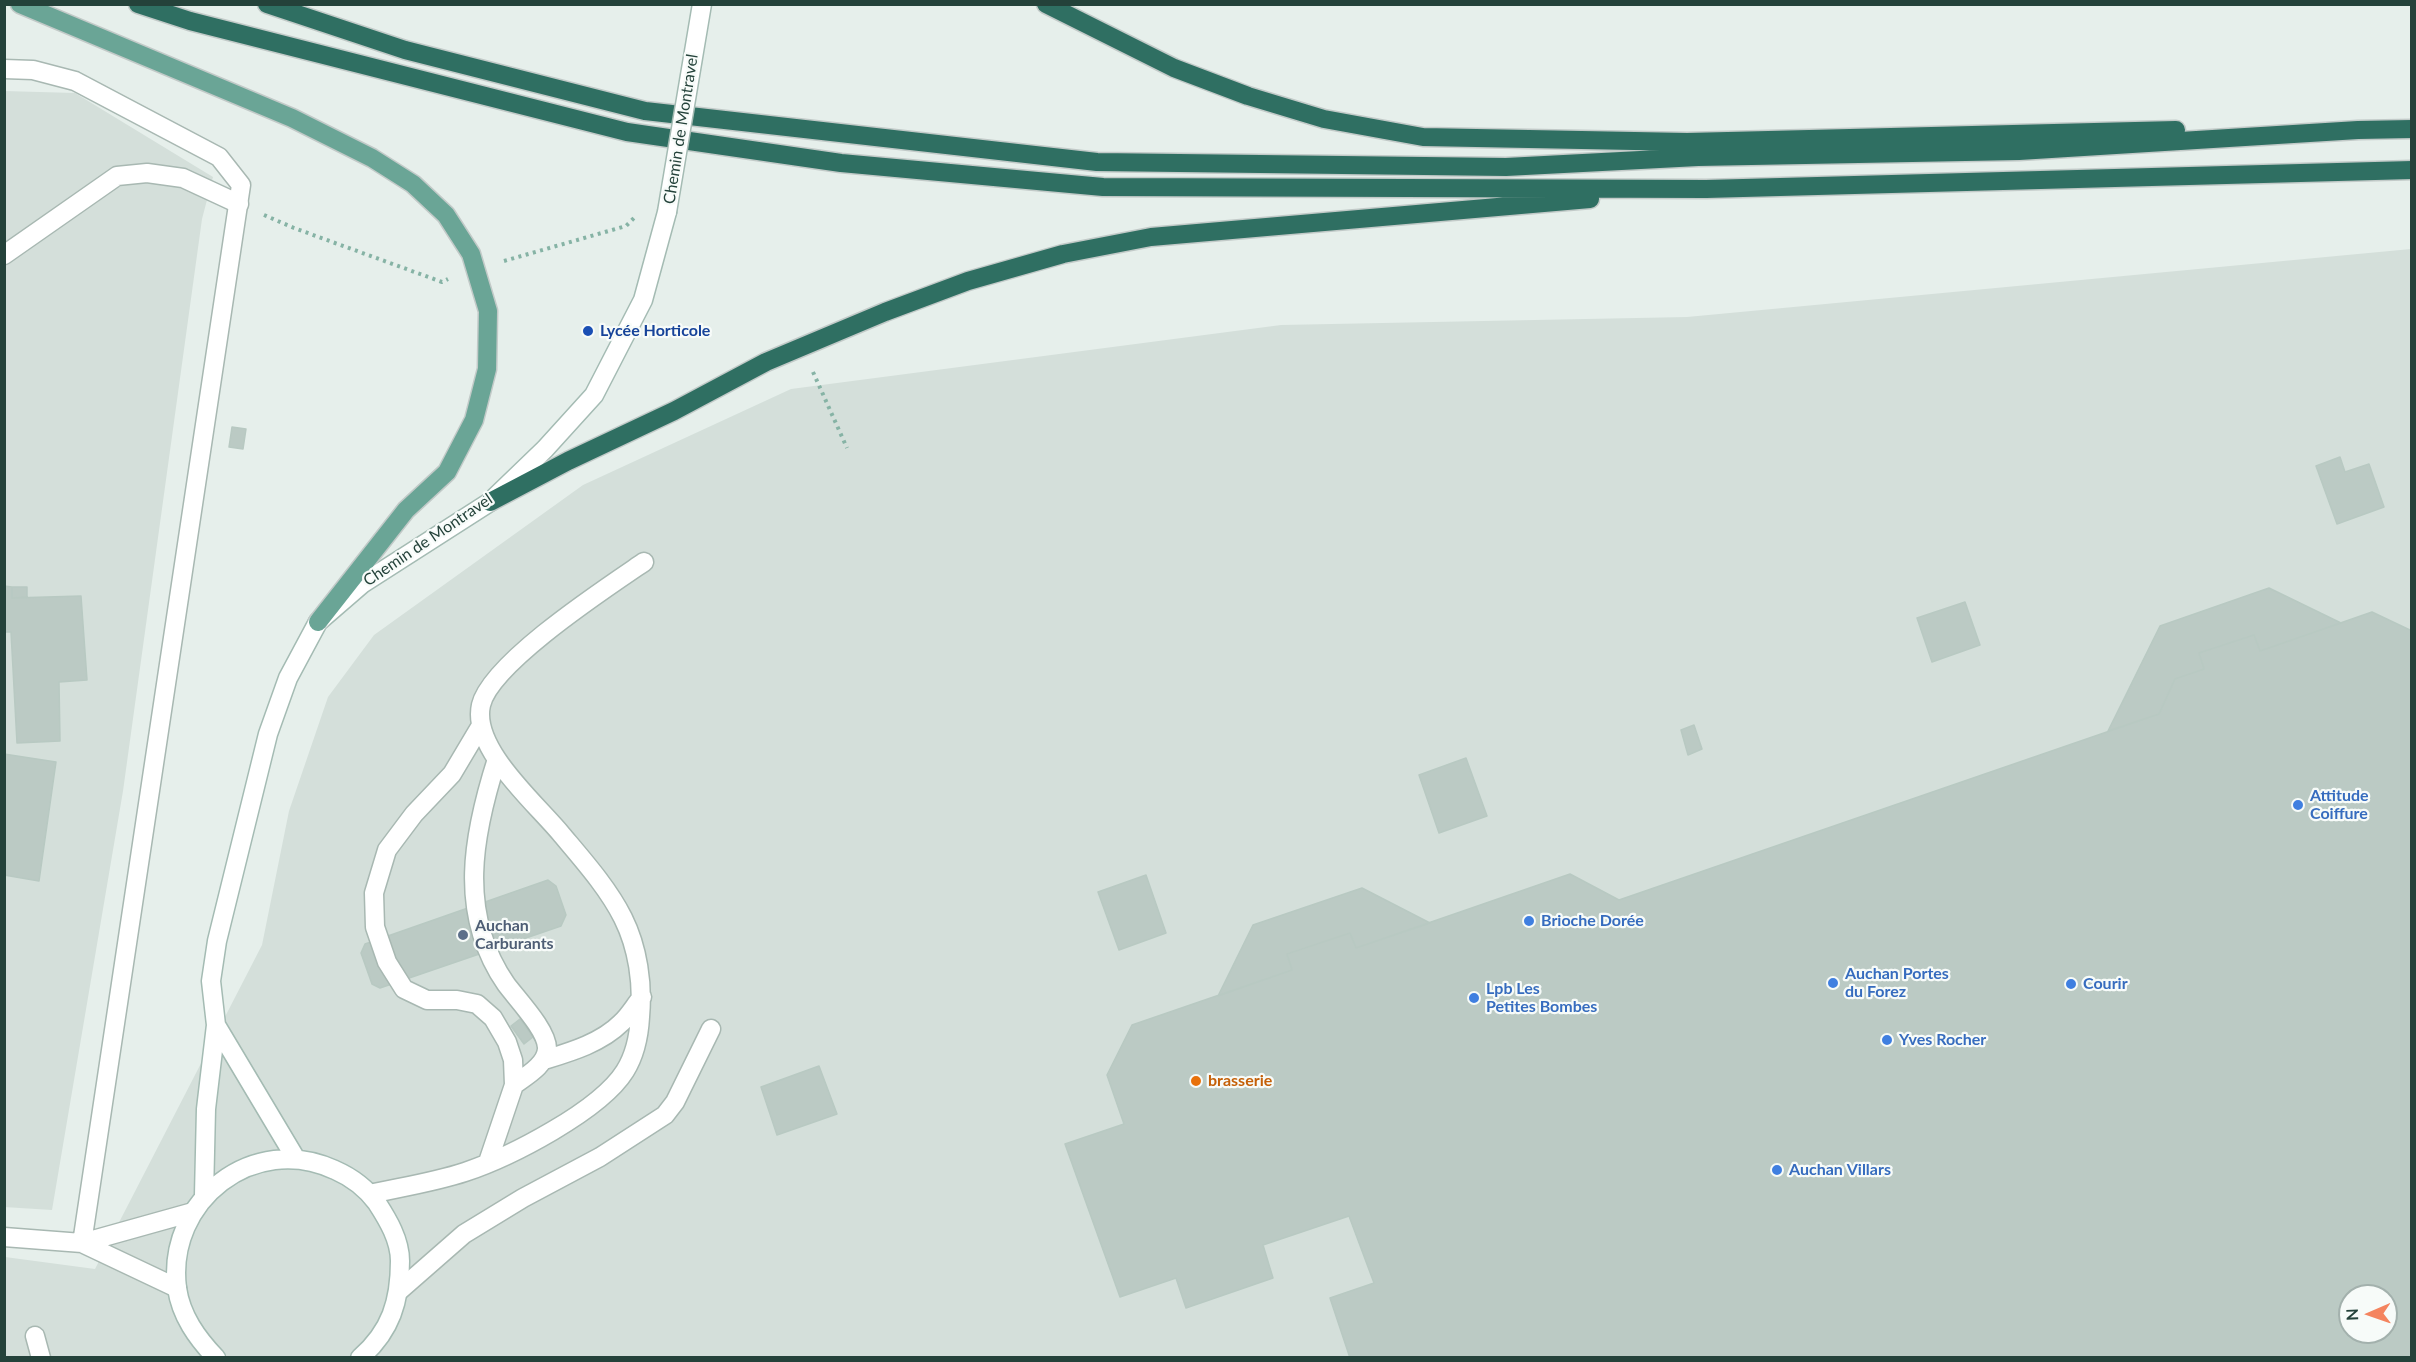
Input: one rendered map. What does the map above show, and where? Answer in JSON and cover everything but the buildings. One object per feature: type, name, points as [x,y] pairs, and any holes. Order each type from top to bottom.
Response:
[{"type":"highway","points":[[138,4],[190,21],[627,132],[841,163],[1102,187],[1706,189],[2412,170]]},
{"type":"highway","points":[[267,4],[405,50],[645,111],[1096,162],[1506,167],[1698,157],[2019,151],[2358,130]]},
{"type":"highway","points":[[1047,4],[1174,69],[1248,96],[1324,119],[1423,137],[1687,142],[2128,130],[2412,129]]},
{"type":"highway","points":[[490,502],[775,358],[885,312],[968,281],[1063,254],[1151,237],[1706,189]]},
{"type":"main road","points":[[20,4],[292,118],[372,158],[413,184],[446,215],[471,254],[488,311],[487,369],[474,420],[447,472],[405,510],[318,622]]},
{"type":"street","name":"Chemin de Montravel","points":[[204,1196],[206,1109],[216,1025],[211,981],[217,941],[268,734],[288,678],[318,622],[362,584],[490,502],[545,449],[594,395],[643,300],[667,212],[702,4]]},
{"type":"street","points":[[4,69],[33,70],[75,81],[219,157],[240,184],[239,204],[82,1243]]},
{"type":"street","points":[[4,255],[117,176],[147,172],[183,178],[239,204]]},
{"type":"street","points":[[488,1162],[514,1085],[513,1060],[507,1042],[493,1018],[477,1004],[457,1000],[427,1000],[404,989],[387,962],[375,927],[374,893],[387,850],[414,814],[452,774],[480,726],[481,704],[490,687],[508,663],[592,597],[644,562]]},
{"type":"street","points":[[370,1194],[466,1172],[556,1129],[596,1102],[625,1071],[639,1037],[642,997],[637,959],[623,918],[562,834],[522,791],[497,759],[480,726]]},
{"type":"street","points":[[497,759],[480,814],[474,851],[474,886],[478,923],[505,982],[545,1036],[547,1049],[544,1060]]},
{"type":"street","points":[[514,1085],[544,1060],[599,1039],[621,1023],[642,997]]},
{"type":"street","name":"Chemin de Montravel","points":[[216,1025],[296,1159]]},
{"type":"street","points":[[400,1290],[464,1234],[523,1198],[600,1157],[665,1115],[675,1102],[711,1029]]},
{"type":"street","points":[[216,1358],[200,1341],[185,1316],[177,1288],[177,1259],[182,1234],[204,1196],[237,1171],[266,1161],[296,1159],[323,1164],[348,1176],[370,1194],[390,1222],[400,1255],[400,1290],[390,1320],[372,1347],[360,1358]]},
{"type":"street","points":[[4,1237],[82,1243],[193,1212]]},
{"type":"street","points":[[82,1243],[177,1288]]},
{"type":"street","points":[[35,1336],[41,1358]]},
{"type":"path","points":[[811,368],[847,448]]},
{"type":"shaded area","points":[[4,91],[75,93],[213,177],[202,219],[123,791],[52,1210],[4,1207]]},
{"type":"shaded area","points":[[2411,249],[2411,1357],[5,1358],[5,1257],[95,1269],[262,945],[289,811],[328,697],[374,635],[583,485],[791,389],[1281,325],[1687,317]]},
{"type":"place","name":"Lycée Horticole","points":[[588,331]]},
{"type":"place","name":"Attitude Coiffure","points":[[2298,805]]},
{"type":"place","name":"Brioche Dorée","points":[[1529,921]]},
{"type":"place","name":"Auchan Carburants","points":[[463,935]]},
{"type":"place","name":"Auchan Portes du Forez","points":[[1833,983]]},
{"type":"place","name":"Courir","points":[[2071,984]]},
{"type":"place","name":"Lpb Les Petites Bombes","points":[[1474,998]]},
{"type":"place","name":"Yves Rocher","points":[[1887,1040]]},
{"type":"place","name":"brasserie","points":[[1196,1081]]},
{"type":"place","name":"Auchan Villars","points":[[1777,1170]]}]
